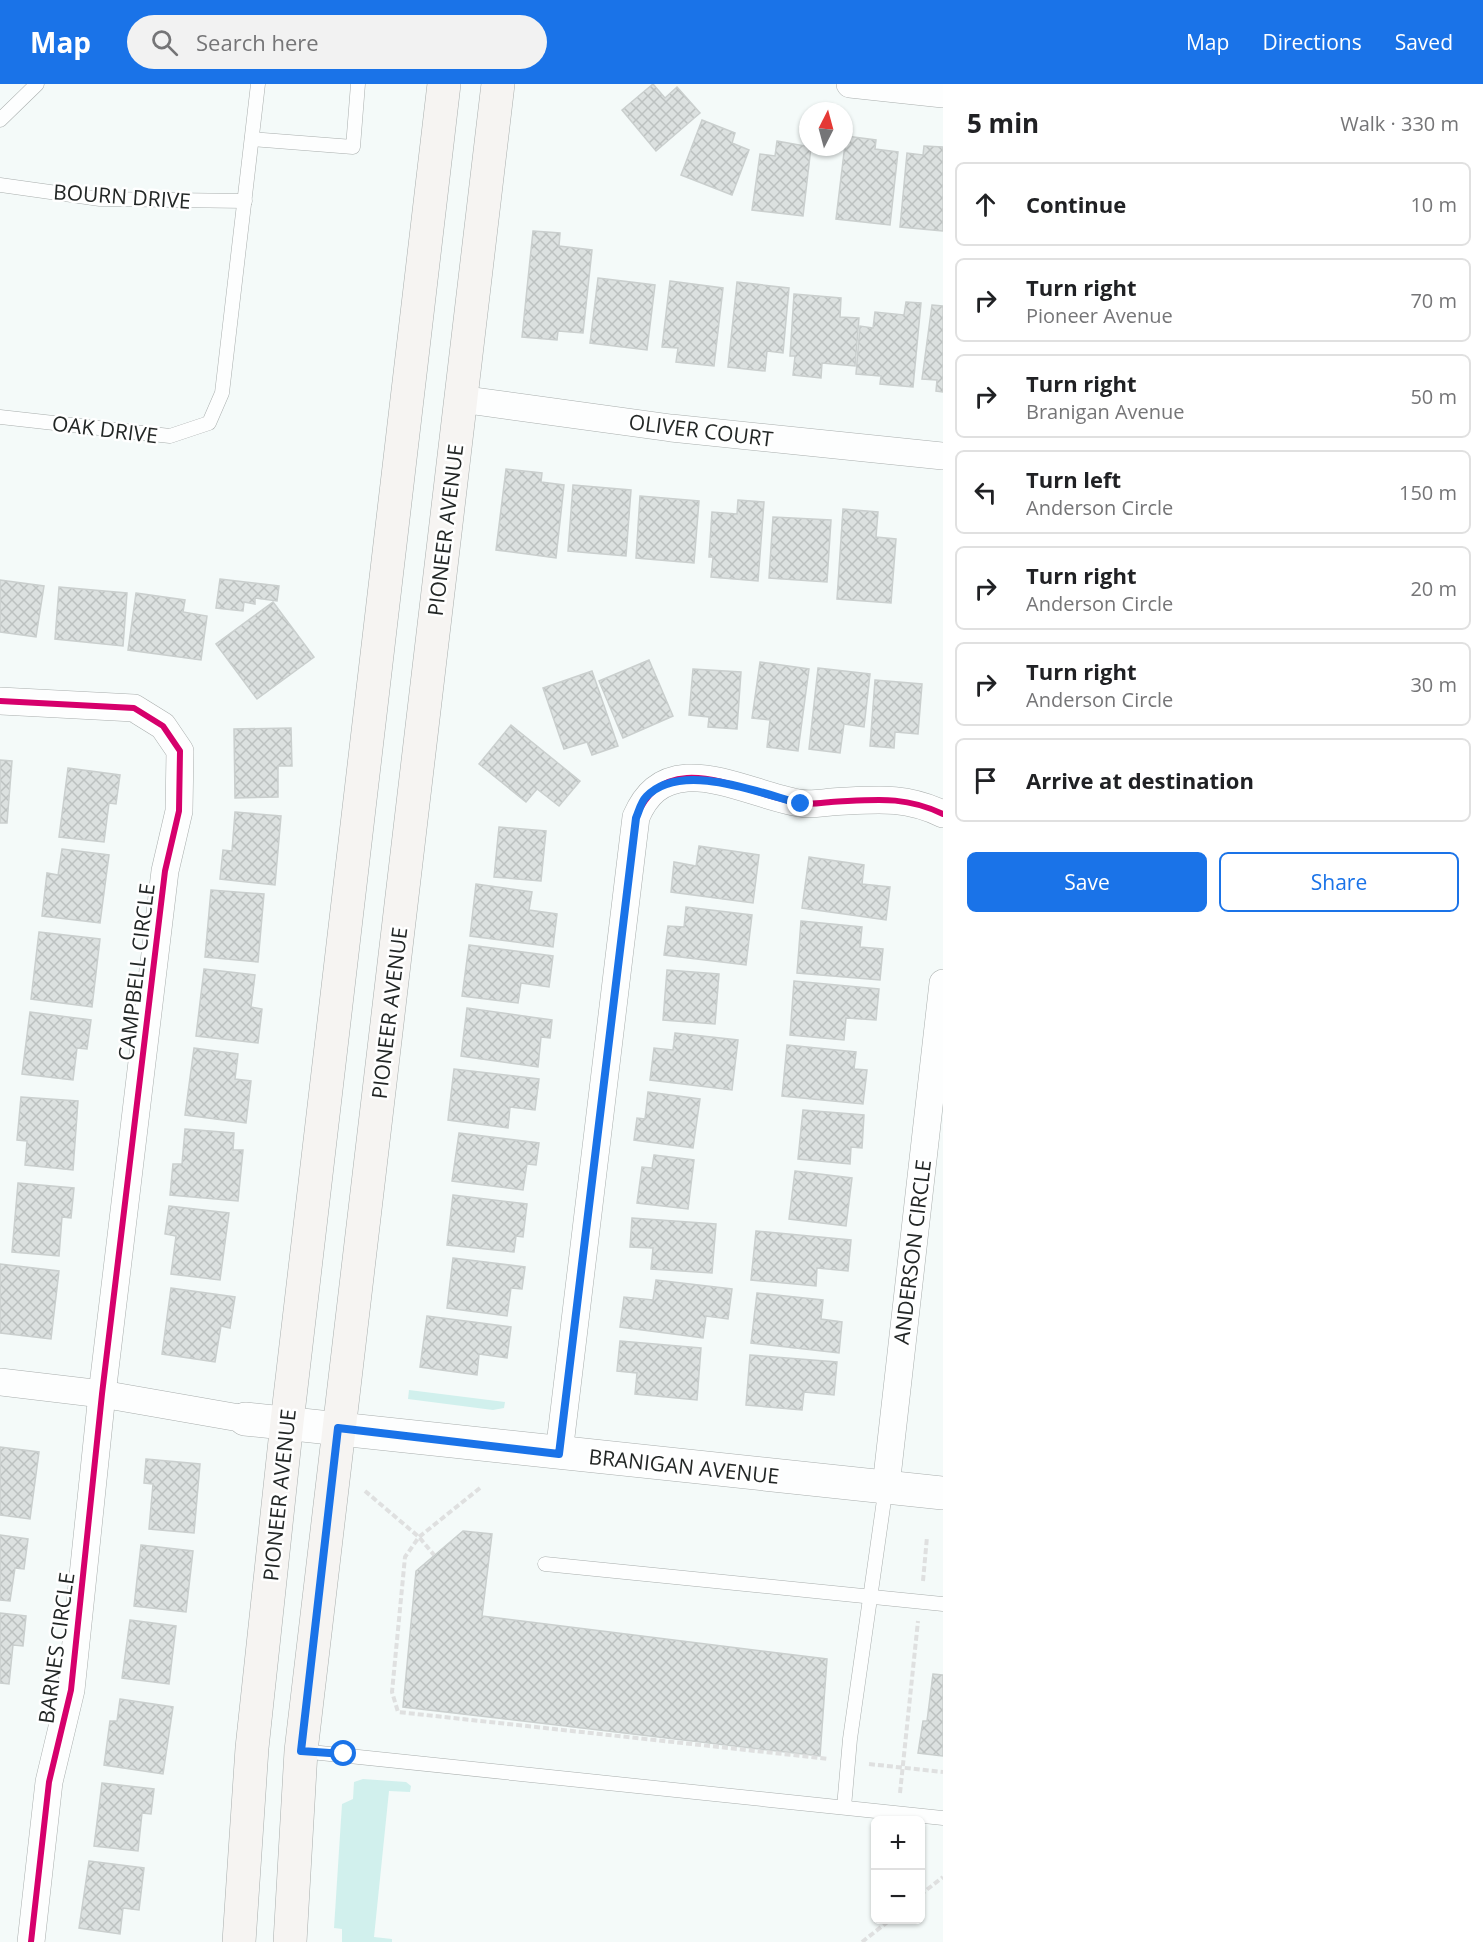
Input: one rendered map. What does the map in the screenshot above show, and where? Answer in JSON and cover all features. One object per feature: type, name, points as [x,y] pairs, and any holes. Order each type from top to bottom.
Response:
[{"type":"main road","name":"PIONEER AVENUE","points":[[239,1942],[252,1748],[287,1422],[444,84]]},
{"type":"main road","name":"PIONEER AVENUE","points":[[290,1942],[301,1751],[498,84]]},
{"type":"street","points":[[850,84],[943,94]]},
{"type":"street","name":"OLIVER COURT","points":[[460,399],[671,428],[943,456]]},
{"type":"street","name":"CAMPBELL CIRCLE","points":[[0,701],[134,708],[163,726],[180,751],[179,811],[165,871],[102,1394]]},
{"type":"street","points":[[559,1454],[636,818],[645,797],[662,785],[687,778],[709,781],[801,804],[896,798],[920,803],[943,814]]},
{"type":"street","name":"ANDERSON CIRCLE","points":[[886,1486],[943,983]]},
{"type":"street","points":[[0,1382],[102,1394],[245,1419]]},
{"type":"street","name":"BARNES CIRCLE","points":[[31,1942],[49,1782],[71,1690],[102,1394]]},
{"type":"street","name":"BRANIGAN AVENUE","points":[[245,1419],[943,1493]]},
{"type":"lane","points":[[0,120],[37,84]]},
{"type":"lane","points":[[245,201],[258,84]]},
{"type":"lane","points":[[252,139],[353,147],[358,84]]},
{"type":"lane","name":"BOURN DRIVE","points":[[0,185],[100,199],[245,201]]},
{"type":"lane","name":"OAK DRIVE","points":[[0,417],[170,436],[209,423],[222,393],[245,201]]},
{"type":"lane","points":[[844,1807],[848,1762],[886,1486]]},
{"type":"lane","points":[[545,1564],[943,1604]]},
{"type":"lane","points":[[301,1751],[943,1818]]},
{"type":"path","points":[[480,1488],[419,1537],[405,1557],[392,1692],[398,1712],[943,1772]]},
{"type":"path","points":[[365,1491],[419,1537],[434,1555]]},
{"type":"path","points":[[897,1814],[927,1537]]},
{"type":"path","points":[[925,1892],[943,1877]]},
{"type":"path","points":[[862,1942],[883,1924]]},
{"type":"shaded area","points":[[409,1390],[505,1402],[504,1408],[493,1410],[408,1399]]},
{"type":"shaded area","points":[[363,1779],[406,1782],[411,1786],[410,1792],[389,1791],[374,1937],[392,1939],[392,1942],[342,1942],[342,1929],[334,1928],[342,1804],[353,1799],[354,1782]]},
{"type":"building","points":[[653,84],[665,98],[677,87],[700,113],[656,151],[622,110]]},
{"type":"building","points":[[702,120],[735,133],[732,143],[749,150],[732,195],[681,175]]},
{"type":"building","points":[[853,137],[876,140],[875,149],[898,152],[890,225],[836,219],[844,156],[853,156]]},
{"type":"building","points":[[777,141],[799,145],[799,156],[810,156],[803,216],[752,210],[760,154],[775,156]]},
{"type":"building","points":[[924,146],[943,147],[943,231],[900,227],[907,153],[923,155]]},
{"type":"building","points":[[533,231],[560,233],[559,246],[592,250],[583,333],[558,331],[557,340],[522,337]]},
{"type":"building","points":[[598,278],[655,285],[647,350],[590,343]]},
{"type":"building","points":[[670,281],[723,288],[714,366],[676,362],[678,348],[662,347]]},
{"type":"building","points":[[737,282],[789,288],[783,353],[767,351],[765,371],[728,367]]},
{"type":"building","points":[[794,294],[841,298],[840,317],[859,318],[855,366],[822,363],[821,378],[793,375],[795,356],[790,356]]},
{"type":"building","points":[[906,302],[921,303],[913,387],[880,384],[881,376],[856,374],[860,326],[873,328],[875,312],[904,315]]},
{"type":"building","points":[[932,305],[943,306],[943,392],[936,391],[937,380],[922,379]]},
{"type":"building","points":[[506,469],[542,473],[541,482],[564,485],[556,558],[496,550]]},
{"type":"building","points":[[573,485],[631,490],[626,556],[568,551]]},
{"type":"building","points":[[640,496],[699,501],[694,563],[636,558]]},
{"type":"building","points":[[738,500],[764,502],[758,581],[711,577],[713,557],[709,557],[712,512],[737,514]]},
{"type":"building","points":[[843,509],[878,512],[876,537],[896,539],[891,603],[837,599]]},
{"type":"building","points":[[773,517],[831,520],[827,582],[769,578]]},
{"type":"building","points":[[220,579],[279,586],[277,601],[255,598],[255,604],[244,602],[243,611],[216,608]]},
{"type":"building","points":[[0,580],[44,586],[36,637],[0,632]]},
{"type":"building","points":[[59,587],[127,593],[123,646],[55,639]]},
{"type":"building","points":[[136,593],[185,600],[183,612],[207,616],[201,660],[128,650]]},
{"type":"building","points":[[273,602],[314,657],[257,699],[216,644]]},
{"type":"building","points":[[649,660],[673,716],[623,738],[599,681]]},
{"type":"building","points":[[760,662],[809,669],[798,751],[767,747],[770,720],[752,718]]},
{"type":"building","points":[[818,668],[870,674],[864,727],[844,724],[840,753],[809,749]]},
{"type":"building","points":[[693,669],[741,672],[737,729],[708,727],[709,717],[689,715]]},
{"type":"building","points":[[592,671],[618,746],[592,755],[587,742],[564,749],[543,688]]},
{"type":"building","points":[[875,680],[922,684],[918,734],[895,732],[894,748],[870,746]]},
{"type":"building","points":[[511,725],[580,781],[559,806],[537,789],[526,802],[479,764]]},
{"type":"building","points":[[291,728],[292,766],[278,766],[278,797],[235,798],[234,729]]},
{"type":"building","points":[[0,760],[12,761],[7,823],[0,823]]},
{"type":"building","points":[[68,768],[120,775],[116,804],[109,803],[104,842],[59,837]]},
{"type":"building","points":[[235,812],[281,816],[275,885],[220,879],[223,850],[232,851]]},
{"type":"building","points":[[499,827],[546,831],[541,881],[494,877]]},
{"type":"building","points":[[699,846],[759,855],[753,903],[671,892],[674,862],[696,866]]},
{"type":"building","points":[[62,849],[109,855],[100,923],[42,916],[47,873],[58,875]]},
{"type":"building","points":[[809,857],[864,865],[862,884],[890,887],[886,920],[802,908]]},
{"type":"building","points":[[476,884],[532,892],[529,910],[557,914],[553,947],[470,936]]},
{"type":"building","points":[[211,890],[264,894],[258,962],[205,957]]},
{"type":"building","points":[[686,907],[752,915],[746,965],[664,955],[668,926],[684,927]]},
{"type":"building","points":[[801,921],[862,927],[860,947],[883,949],[880,980],[797,973]]},
{"type":"building","points":[[39,932],[100,939],[92,1007],[31,999]]},
{"type":"building","points":[[469,945],[553,956],[549,987],[521,983],[518,1003],[462,996]]},
{"type":"building","points":[[204,969],[255,975],[251,1007],[262,1009],[258,1043],[196,1036]]},
{"type":"building","points":[[667,970],[719,974],[715,1024],[663,1020]]},
{"type":"building","points":[[794,981],[879,989],[876,1020],[846,1018],[844,1040],[790,1035]]},
{"type":"building","points":[[467,1008],[552,1020],[550,1038],[541,1037],[538,1067],[461,1056]]},
{"type":"building","points":[[30,1012],[91,1020],[87,1049],[77,1048],[73,1080],[22,1074]]},
{"type":"building","points":[[675,1033],[738,1040],[732,1090],[650,1080],[654,1048],[673,1050]]},
{"type":"building","points":[[787,1045],[856,1052],[854,1069],[867,1070],[863,1104],[782,1096]]},
{"type":"building","points":[[194,1048],[238,1054],[235,1079],[251,1081],[246,1123],[185,1115]]},
{"type":"building","points":[[454,1069],[539,1079],[535,1110],[510,1107],[508,1128],[448,1120]]},
{"type":"building","points":[[648,1092],[700,1099],[693,1148],[634,1140],[637,1118],[645,1119]]},
{"type":"building","points":[[21,1097],[78,1101],[73,1170],[25,1165],[27,1141],[17,1140]]},
{"type":"building","points":[[803,1110],[864,1115],[862,1148],[851,1147],[850,1164],[798,1159]]},
{"type":"building","points":[[185,1129],[234,1133],[233,1150],[243,1150],[238,1201],[170,1195],[173,1164],[182,1164]]},
{"type":"building","points":[[459,1133],[539,1143],[536,1165],[527,1164],[523,1190],[452,1181]]},
{"type":"building","points":[[654,1155],[694,1160],[688,1209],[637,1203],[642,1167],[652,1168]]},
{"type":"building","points":[[795,1171],[852,1178],[846,1226],[789,1219]]},
{"type":"building","points":[[18,1183],[74,1188],[71,1218],[62,1217],[59,1256],[12,1252]]},
{"type":"building","points":[[453,1195],[527,1204],[523,1237],[516,1236],[514,1252],[447,1245]]},
{"type":"building","points":[[169,1206],[229,1213],[220,1280],[171,1274],[176,1236],[165,1234]]},
{"type":"building","points":[[632,1218],[716,1224],[712,1273],[651,1269],[653,1248],[630,1247]]},
{"type":"building","points":[[756,1231],[851,1240],[848,1271],[817,1268],[816,1286],[751,1280]]},
{"type":"building","points":[[453,1258],[525,1267],[522,1289],[511,1288],[507,1316],[447,1308]]},
{"type":"building","points":[[0,1264],[59,1271],[51,1339],[0,1333]]},
{"type":"building","points":[[656,1280],[732,1289],[728,1319],[706,1316],[703,1338],[620,1327],[624,1297],[653,1300]]},
{"type":"building","points":[[171,1288],[235,1297],[230,1328],[221,1326],[215,1362],[162,1354]]},
{"type":"building","points":[[757,1293],[823,1300],[821,1319],[842,1322],[839,1353],[751,1343]]},
{"type":"building","points":[[427,1316],[511,1327],[507,1358],[479,1354],[477,1375],[420,1367]]},
{"type":"building","points":[[620,1341],[701,1348],[697,1400],[635,1394],[637,1373],[617,1371]]},
{"type":"building","points":[[750,1355],[837,1362],[834,1395],[804,1392],[802,1410],[746,1405]]},
{"type":"building","points":[[0,1447],[39,1452],[30,1519],[0,1515]]},
{"type":"building","points":[[146,1459],[200,1464],[194,1533],[149,1529],[153,1484],[144,1483]]},
{"type":"building","points":[[463,1531],[492,1534],[482,1616],[827,1659],[820,1756],[403,1707],[416,1571]]},
{"type":"building","points":[[0,1535],[28,1539],[24,1569],[15,1568],[10,1601],[0,1600]]},
{"type":"building","points":[[141,1545],[193,1551],[186,1612],[134,1606]]},
{"type":"building","points":[[0,1613],[26,1616],[23,1646],[13,1645],[9,1684],[0,1683]]},
{"type":"building","points":[[130,1620],[176,1626],[169,1684],[122,1678]]},
{"type":"building","points":[[933,1674],[943,1675],[943,1756],[918,1753],[923,1721],[927,1721]]},
{"type":"building","points":[[120,1699],[173,1707],[163,1774],[104,1765],[110,1721],[117,1721]]},
{"type":"building","points":[[102,1783],[154,1789],[151,1814],[142,1813],[138,1851],[94,1846]]},
{"type":"building","points":[[89,1861],[144,1868],[139,1910],[123,1908],[120,1934],[79,1928]]},
{"type":"cycle path","points":[[0,701],[134,708],[163,726],[180,751],[179,811],[165,871],[102,1394],[71,1690],[49,1782],[31,1942]]},
{"type":"cycle path","points":[[559,1453],[636,817],[644,801],[655,790],[669,782],[677,779],[700,778],[729,783],[803,804],[888,800],[915,804],[943,814]]},
{"type":"route","points":[[344,1754],[301,1751],[338,1428],[559,1454],[636,818],[645,797],[662,785],[687,778],[709,781],[801,804]]}]
